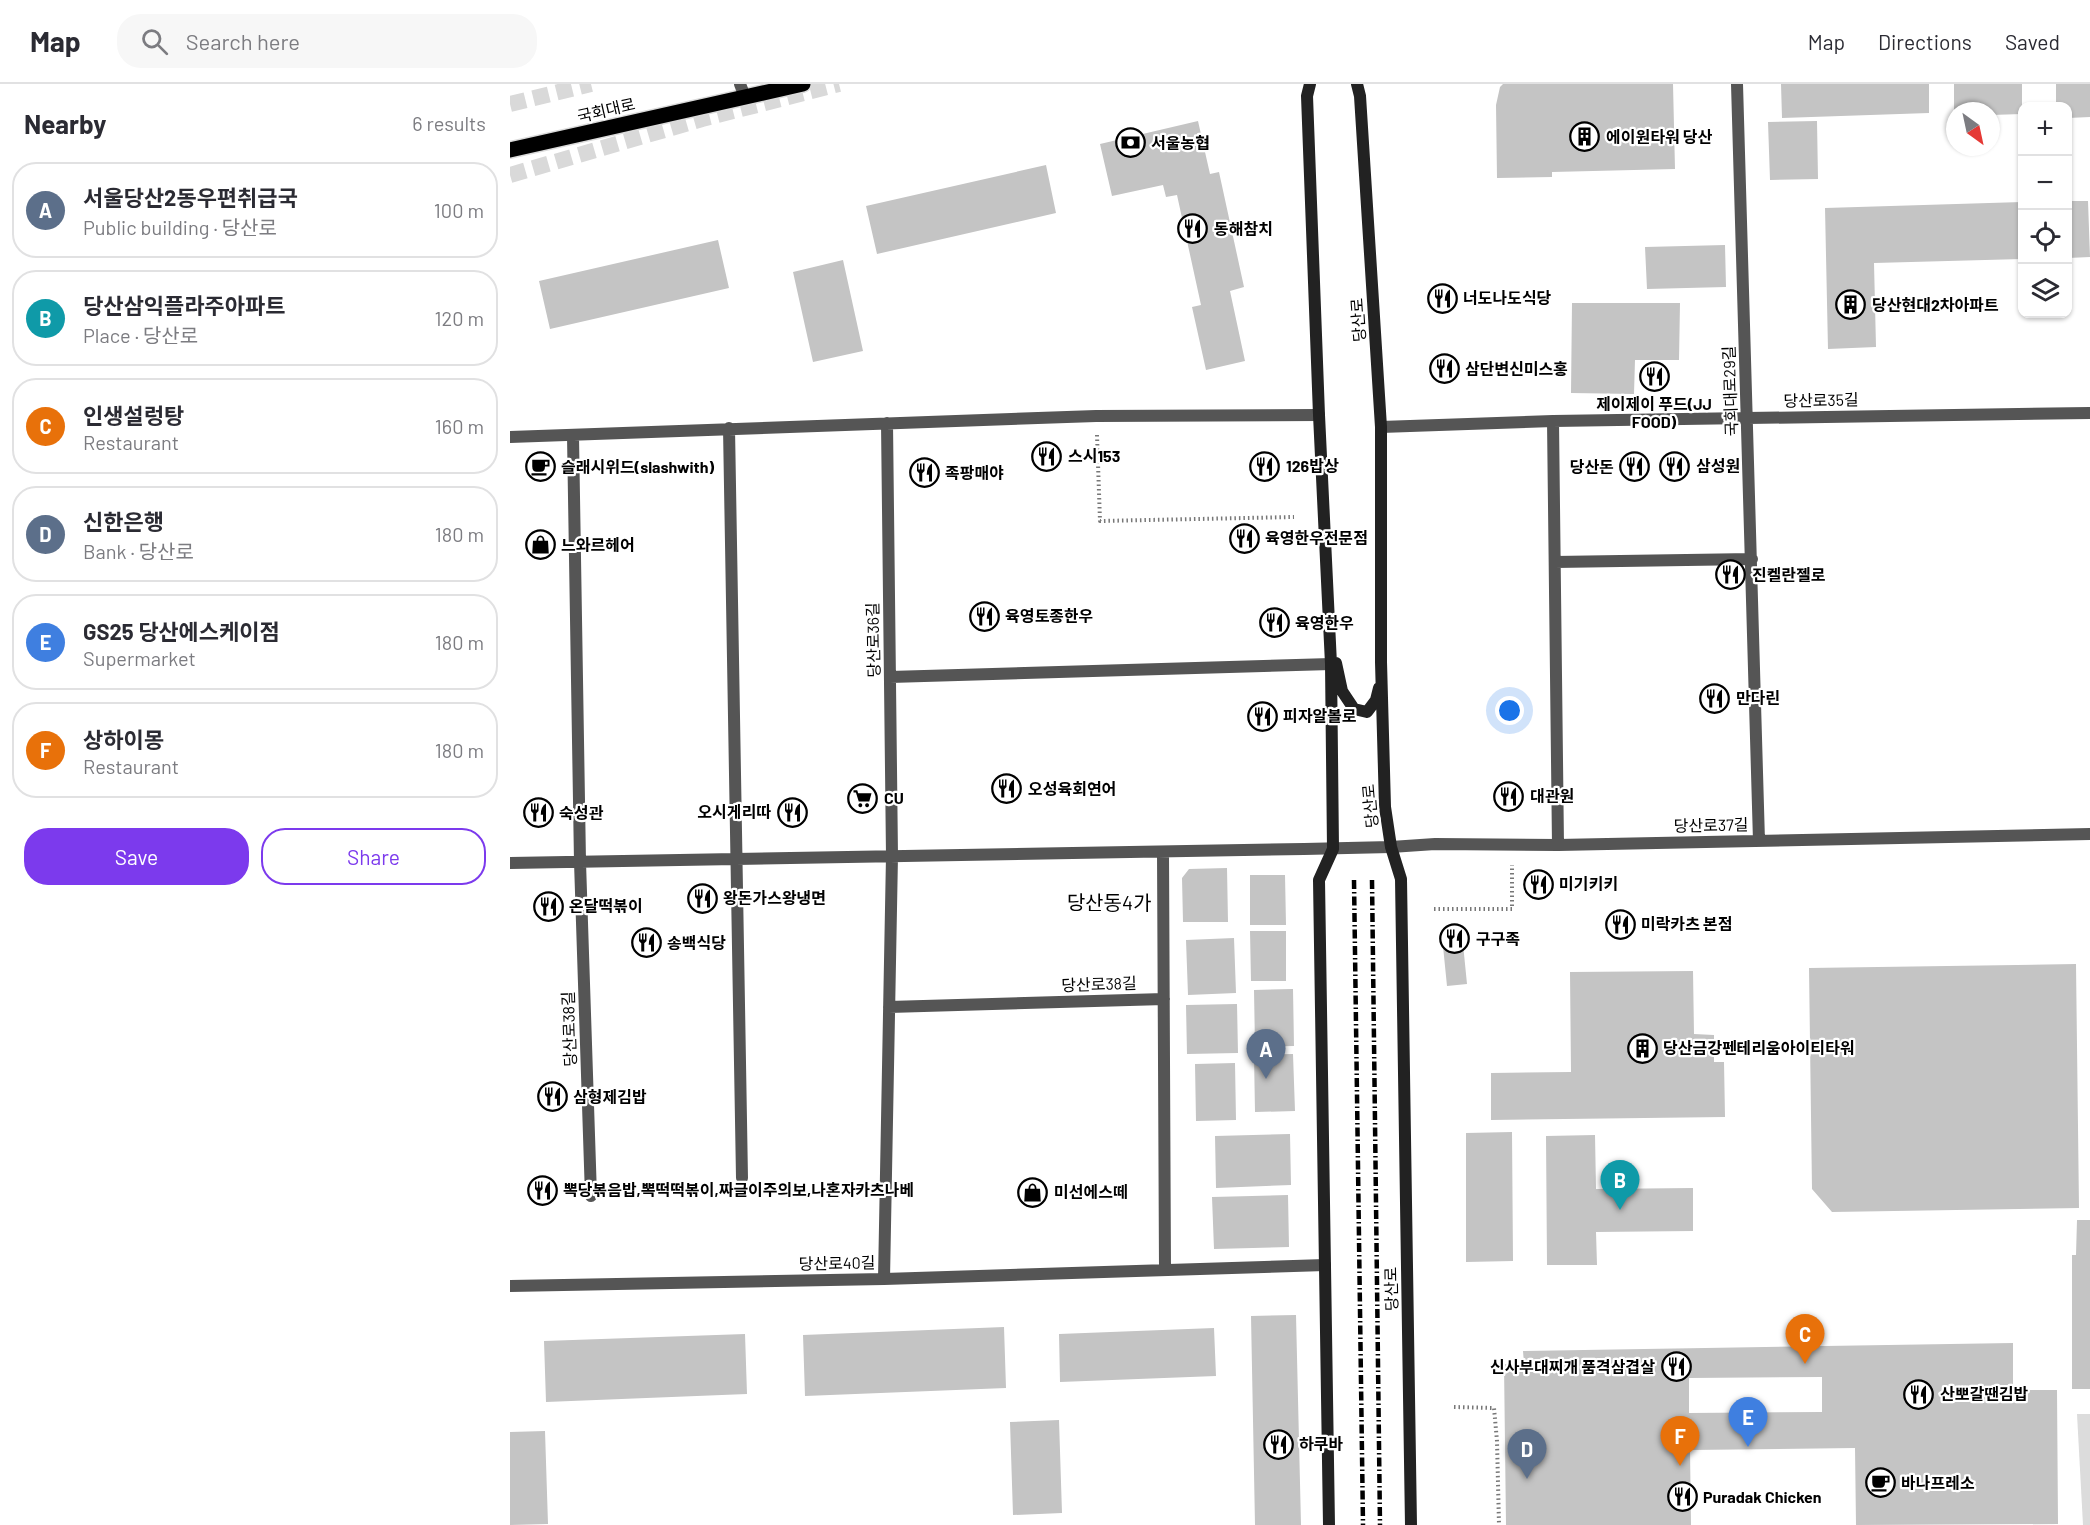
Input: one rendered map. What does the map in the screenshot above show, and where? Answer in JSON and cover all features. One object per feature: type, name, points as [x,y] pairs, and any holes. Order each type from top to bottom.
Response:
[{"type":"main road","name":"국회대로","points":[[510,150],[742,90],[803,84]]},
{"type":"main road","points":[[1310,84],[1307,96],[1331,664],[1333,849],[1318,880],[1329,1525]]},
{"type":"main road","name":"당산로","points":[[1357,84],[1360,96],[1381,427],[1381,676],[1385,807],[1391,847],[1401,879],[1411,1525]]},
{"type":"main road","points":[[1330,636],[1342,691],[1354,709],[1367,712],[1376,700],[1381,676]]},
{"type":"street","name":"국회대로29길","points":[[1737,84],[1759,841]]},
{"type":"street","name":"당산로35길","points":[[1381,427],[1553,421],[2090,413]]},
{"type":"street","points":[[510,437],[1096,416],[1319,415]]},
{"type":"street","points":[[1553,421],[1558,844]]},
{"type":"street","name":"당산로36길","points":[[887,423],[892,856]]},
{"type":"street","points":[[729,428],[742,1178]]},
{"type":"street","points":[[573,436],[580,862]]},
{"type":"street","points":[[1555,562],[1752,559]]},
{"type":"street","points":[[890,677],[1331,664]]},
{"type":"street","name":"당산로37길","points":[[1333,849],[1435,844],[1759,841],[2090,834]]},
{"type":"street","points":[[510,863],[1333,849]]},
{"type":"street","points":[[1163,852],[1165,1270]]},
{"type":"street","points":[[884,1279],[892,856]]},
{"type":"street","name":"당산로38길","points":[[580,862],[591,1196]]},
{"type":"street","name":"당산로38길","points":[[889,1006],[1164,999]]},
{"type":"street","name":"당산로40길","points":[[510,1286],[884,1279],[1325,1265]]},
{"type":"path","points":[[1096,416],[1100,521],[1294,517]]},
{"type":"path","points":[[1434,909],[1512,909],[1513,844]]},
{"type":"path","points":[[1454,1407],[1494,1408],[1499,1525]]},
{"type":"shaded area","points":[[2077,1414],[2090,1414],[2090,1525],[2083,1525]]},
{"type":"building","name":"에이원타워 당산","points":[[1503,84],[1673,84],[1675,169],[1552,172],[1552,177],[1497,178],[1496,105],[1500,87]]},
{"type":"building","points":[[1781,84],[1929,84],[1929,113],[1782,118]]},
{"type":"building","points":[[1954,84],[2022,84],[2022,102],[2018,102],[2018,114],[2000,115],[2000,102],[1954,102]]},
{"type":"building","points":[[2056,84],[2090,84],[2090,117],[2072,118],[2072,102],[2056,102]]},
{"type":"building","points":[[1198,121],[1210,174],[1219,172],[1244,287],[1230,291],[1245,361],[1206,370],[1192,307],[1201,305],[1177,195],[1166,197],[1163,185],[1112,196],[1100,144]]},
{"type":"building","points":[[1817,121],[1818,179],[1770,180],[1768,122]]},
{"type":"building","points":[[1046,165],[1056,213],[877,254],[866,206]]},
{"type":"building","points":[[2072,201],[2088,201],[2090,257],[2072,258]]},
{"type":"building","name":"당산현대2차아파트","points":[[2018,202],[2018,259],[1874,263],[1876,347],[1828,349],[1825,208]]},
{"type":"building","points":[[718,240],[729,288],[550,329],[539,281]]},
{"type":"building","points":[[1725,245],[1726,287],[1647,289],[1645,247]]},
{"type":"building","points":[[843,260],[863,351],[813,362],[793,272]]},
{"type":"building","points":[[1572,303],[1680,303],[1679,360],[1635,360],[1634,394],[1571,393]]},
{"type":"building","points":[[1227,868],[1228,922],[1183,922],[1182,878],[1189,869]]},
{"type":"building","points":[[1250,875],[1285,875],[1286,925],[1250,925]]},
{"type":"building","points":[[1250,931],[1286,931],[1286,981],[1251,981]]},
{"type":"building","points":[[1462,934],[1467,984],[1447,986],[1442,936]]},
{"type":"building","points":[[1234,938],[1236,993],[1188,995],[1186,940]]},
{"type":"building","points":[[2076,964],[2079,1208],[1832,1212],[1812,1189],[1809,968]]},
{"type":"building","name":"당산금강펜테리움아이티타워","points":[[1693,971],[1694,1034],[1714,1035],[1714,1062],[1724,1062],[1725,1117],[1491,1120],[1491,1073],[1571,1072],[1570,972]]},
{"type":"building","points":[[1293,989],[1294,1046],[1255,1047],[1254,990]]},
{"type":"building","points":[[1237,1004],[1238,1053],[1187,1054],[1186,1005]]},
{"type":"building","points":[[1293,1054],[1295,1111],[1255,1112],[1254,1055]]},
{"type":"building","points":[[1235,1063],[1236,1120],[1196,1121],[1195,1064]]},
{"type":"building","points":[[1512,1132],[1513,1261],[1466,1262],[1466,1133]]},
{"type":"building","points":[[1290,1134],[1291,1185],[1216,1188],[1215,1136]]},
{"type":"building","points":[[1595,1135],[1596,1189],[1693,1188],[1693,1231],[1596,1232],[1597,1265],[1547,1265],[1546,1136]]},
{"type":"building","points":[[1288,1195],[1289,1247],[1214,1249],[1212,1197]]},
{"type":"building","points":[[2077,1220],[2090,1220],[2090,1389],[2072,1389],[2072,1255],[2076,1255]]},
{"type":"building","points":[[1296,1315],[1301,1525],[1255,1525],[1251,1316]]},
{"type":"building","points":[[1004,1327],[1006,1388],[805,1396],[803,1335]]},
{"type":"building","points":[[1214,1328],[1216,1376],[1060,1382],[1059,1334]]},
{"type":"building","points":[[745,1334],[747,1394],[546,1402],[544,1341]]},
{"type":"building","points":[[2013,1343],[2013,1390],[2057,1390],[2058,1524],[1856,1525],[1855,1448],[1690,1450],[1691,1525],[1506,1525],[1504,1364],[1524,1364],[1523,1351]],"holes":[[[1822,1377],[1822,1412],[1689,1413],[1689,1378]]]},
{"type":"building","points":[[1059,1420],[1062,1513],[1013,1515],[1010,1422]]},
{"type":"building","points":[[545,1431],[548,1524],[510,1525],[510,1432]]},
{"type":"tunnel","points":[[510,104],[591,84]]},
{"type":"tunnel","points":[[510,175],[702,119],[839,84]]},
{"type":"railway","points":[[1354,880],[1363,1525]]},
{"type":"railway","points":[[1372,880],[1380,1525]]},
{"type":"place","name":"에이원타워 당산","points":[[1585,137]]},
{"type":"place","name":"서울농협","points":[[1130,143]]},
{"type":"place","name":"동해참치","points":[[1193,229]]},
{"type":"place","name":"너도나도식당","points":[[1442,298]]},
{"type":"place","name":"당산현대2차아파트","points":[[1851,305]]},
{"type":"place","name":"삼단변신미스홍","points":[[1444,369]]},
{"type":"place","name":"제이제이 푸드(JJ FOOD)","points":[[1654,376]]},
{"type":"place","name":"스시153","points":[[1047,456]]},
{"type":"place","name":"126밥상","points":[[1265,466]]},
{"type":"place","name":"삼성원","points":[[1675,466]]},
{"type":"place","name":"슬래시위드(slashwith)","points":[[540,467]]},
{"type":"place","name":"당산돈","points":[[1635,467]]},
{"type":"place","name":"족팡매야","points":[[924,473]]},
{"type":"place","name":"육영한우전문점","points":[[1244,538]]},
{"type":"place","name":"느와르헤어","points":[[540,545]]},
{"type":"place","name":"진켈란젤로","points":[[1731,575]]},
{"type":"place","name":"육영토종한우","points":[[984,616]]},
{"type":"place","name":"육영한우","points":[[1274,623]]},
{"type":"place","name":"만다린","points":[[1715,698]]},
{"type":"place","name":"피자알볼로","points":[[1262,716]]},
{"type":"place","name":"오성육회연어","points":[[1007,789]]},
{"type":"place","name":"대관원","points":[[1509,796]]},
{"type":"place","name":"CU","points":[[863,798]]},
{"type":"place","name":"오시게리따","points":[[792,812]]},
{"type":"place","name":"숙성관","points":[[538,813]]},
{"type":"place","name":"미기키키","points":[[1538,884]]},
{"type":"place","name":"왕돈가스왕냉면","points":[[702,898]]},
{"type":"place","name":"온달떡볶이","points":[[548,906]]},
{"type":"place","name":"미락카츠 본점","points":[[1620,924]]},
{"type":"place","name":"구구족","points":[[1455,939]]},
{"type":"place","name":"송백식당","points":[[646,943]]},
{"type":"place","name":"당산금강펜테리움아이티타워","points":[[1642,1048]]},
{"type":"place","name":"서울당산2동우편취급국","points":[[1266,1079]]},
{"type":"place","name":"삼형제김밥","points":[[552,1097]]},
{"type":"place","name":"뽁당볶음밥,뽁떡떡볶이,짜글이주의보,나혼자카츠나베","points":[[542,1190]]},
{"type":"place","name":"미선에스떼","points":[[1033,1192]]},
{"type":"place","name":"당산삼익플라주아파트","points":[[1620,1210]]},
{"type":"place","name":"인생설렁탕","points":[[1805,1364]]},
{"type":"place","name":"신사부대찌개 품격삼겹살","points":[[1676,1367]]},
{"type":"place","name":"산뽀갈땐김밥","points":[[1919,1394]]},
{"type":"place","name":"하쿠바","points":[[1278,1444]]},
{"type":"place","name":"GS25 당산에스케이점","points":[[1748,1447]]},
{"type":"place","name":"상하이몽","points":[[1680,1466]]},
{"type":"place","name":"신한은행","points":[[1527,1479]]},
{"type":"place","name":"바나프레소","points":[[1880,1483]]},
{"type":"place","name":"Puradak Chicken","points":[[1682,1497]]},
{"type":"district","name":"당산동4가","points":[[1109,903]]}]
